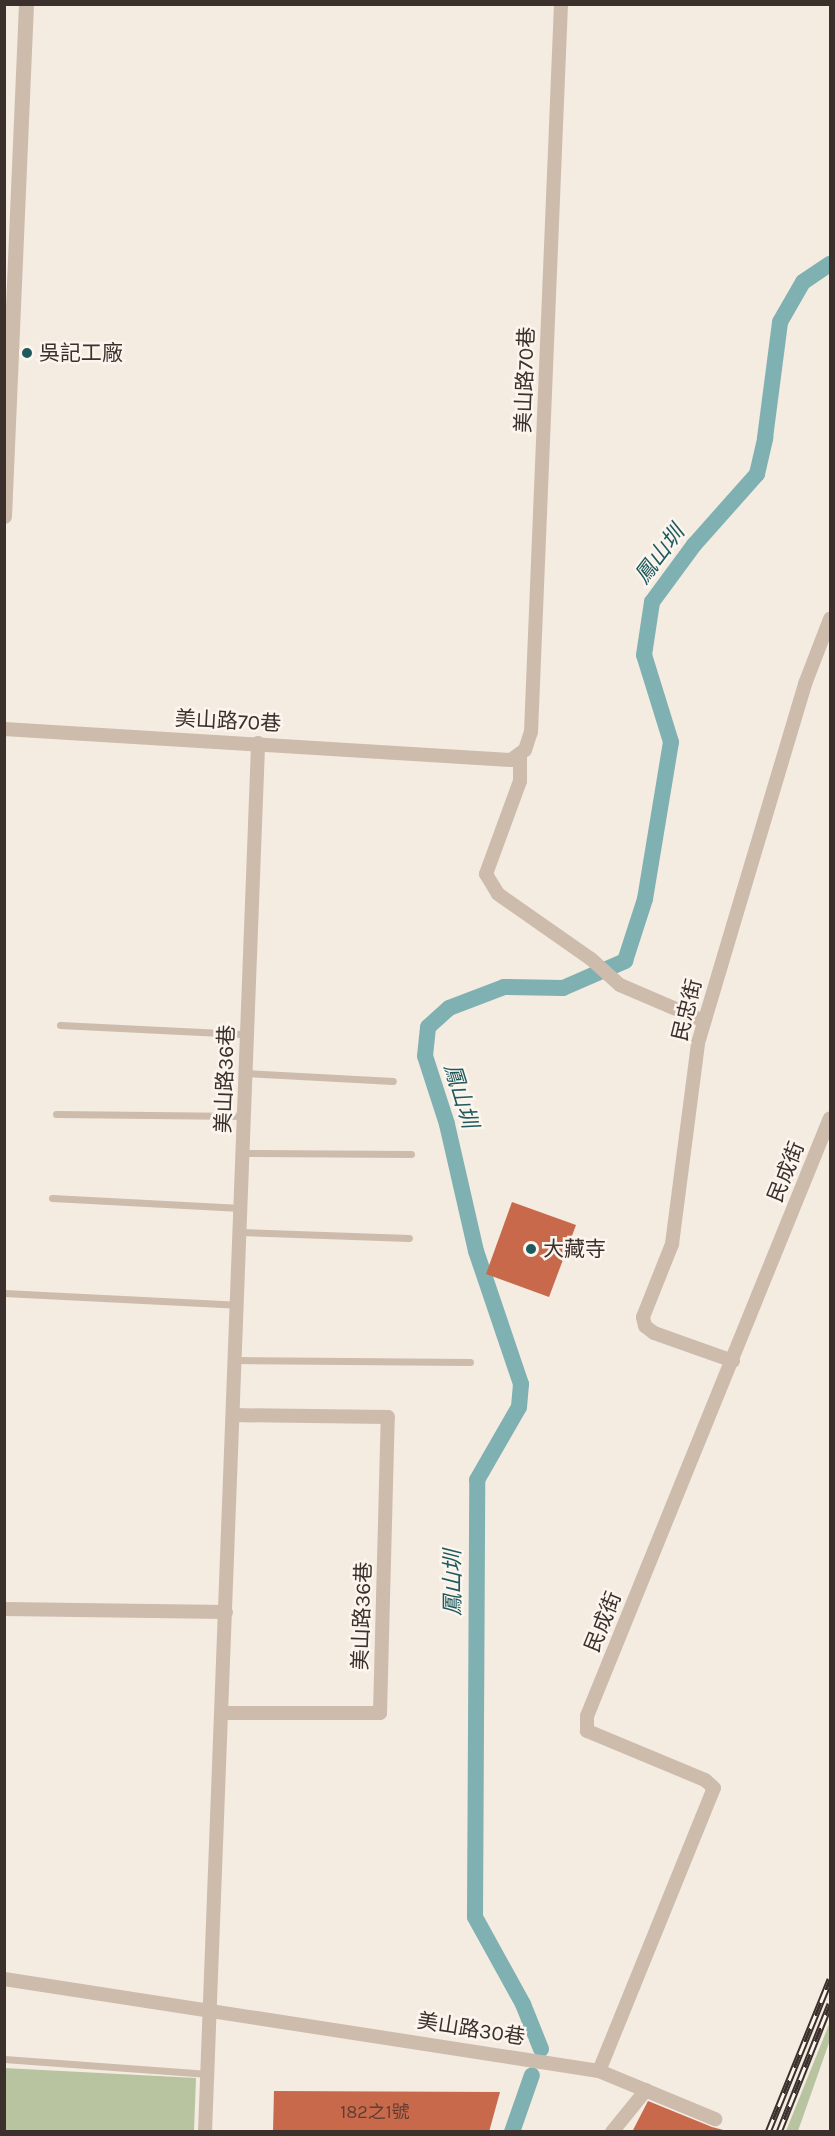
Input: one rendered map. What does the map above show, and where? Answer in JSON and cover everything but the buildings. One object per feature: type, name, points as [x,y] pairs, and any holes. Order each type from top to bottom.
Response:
[{"type":"street","points":[[4,516],[9,280],[26,4]]},
{"type":"street","name":"美山路70巷","points":[[561,4],[531,732],[520,754],[520,781],[486,874],[498,894],[591,959],[620,985],[704,1021]]},
{"type":"street","name":"民忠街","points":[[733,1360],[654,1333],[645,1326],[643,1317],[672,1244],[698,1043],[801,695],[831,620]]},
{"type":"street","name":"美山路70巷","points":[[4,729],[511,760],[520,754]]},
{"type":"street","name":"美山路36巷","points":[[233,1415],[388,1417],[380,1713],[222,1713],[237,1305],[241,1208],[258,743]]},
{"type":"street","name":"民成街","points":[[599,2071],[714,1788],[705,1780],[587,1731],[585,1726],[831,1118]]},
{"type":"street","points":[[4,1609],[226,1612]]},
{"type":"street","points":[[206,2132],[222,1713]]},
{"type":"street","name":"美山路30巷","points":[[4,1979],[599,2071],[715,2119]]},
{"type":"street","points":[[612,2132],[646,2090]]},
{"type":"lane","points":[[60,1024],[247,1034]]},
{"type":"lane","points":[[246,1073],[393,1081]]},
{"type":"lane","points":[[56,1114],[244,1116]]},
{"type":"lane","points":[[243,1153],[411,1155]]},
{"type":"lane","points":[[52,1198],[241,1208]]},
{"type":"lane","points":[[240,1232],[408,1238]]},
{"type":"lane","points":[[4,1293],[237,1305]]},
{"type":"lane","points":[[235,1360],[470,1362]]},
{"type":"lane","points":[[4,2059],[208,2074]]},
{"type":"green space","points":[[830,2022],[830,2040],[798,2131],[786,2131]]},
{"type":"green space","points":[[4,2068],[196,2078],[194,2131],[5,2131]]},
{"type":"waterway","name":"鳳山圳","points":[[541,2049],[523,2004],[475,1917],[477,1480],[519,1407],[521,1384],[476,1251],[447,1124],[425,1056],[428,1027],[449,1008],[504,987],[563,988],[625,961],[645,899],[671,742],[644,655],[652,602],[694,545],[757,474],[765,438],[780,322],[803,282],[830,264]]},
{"type":"waterway","name":"鳳山圳","points":[[512,2132],[532,2075]]},
{"type":"railway","points":[[768,2132],[830,1979]]},
{"type":"railway","points":[[779,2132],[830,2004]]},
{"type":"place","name":"吳記工廠","points":[[27,353]]},
{"type":"place","name":"大藏寺","points":[[531,1249]]}]
